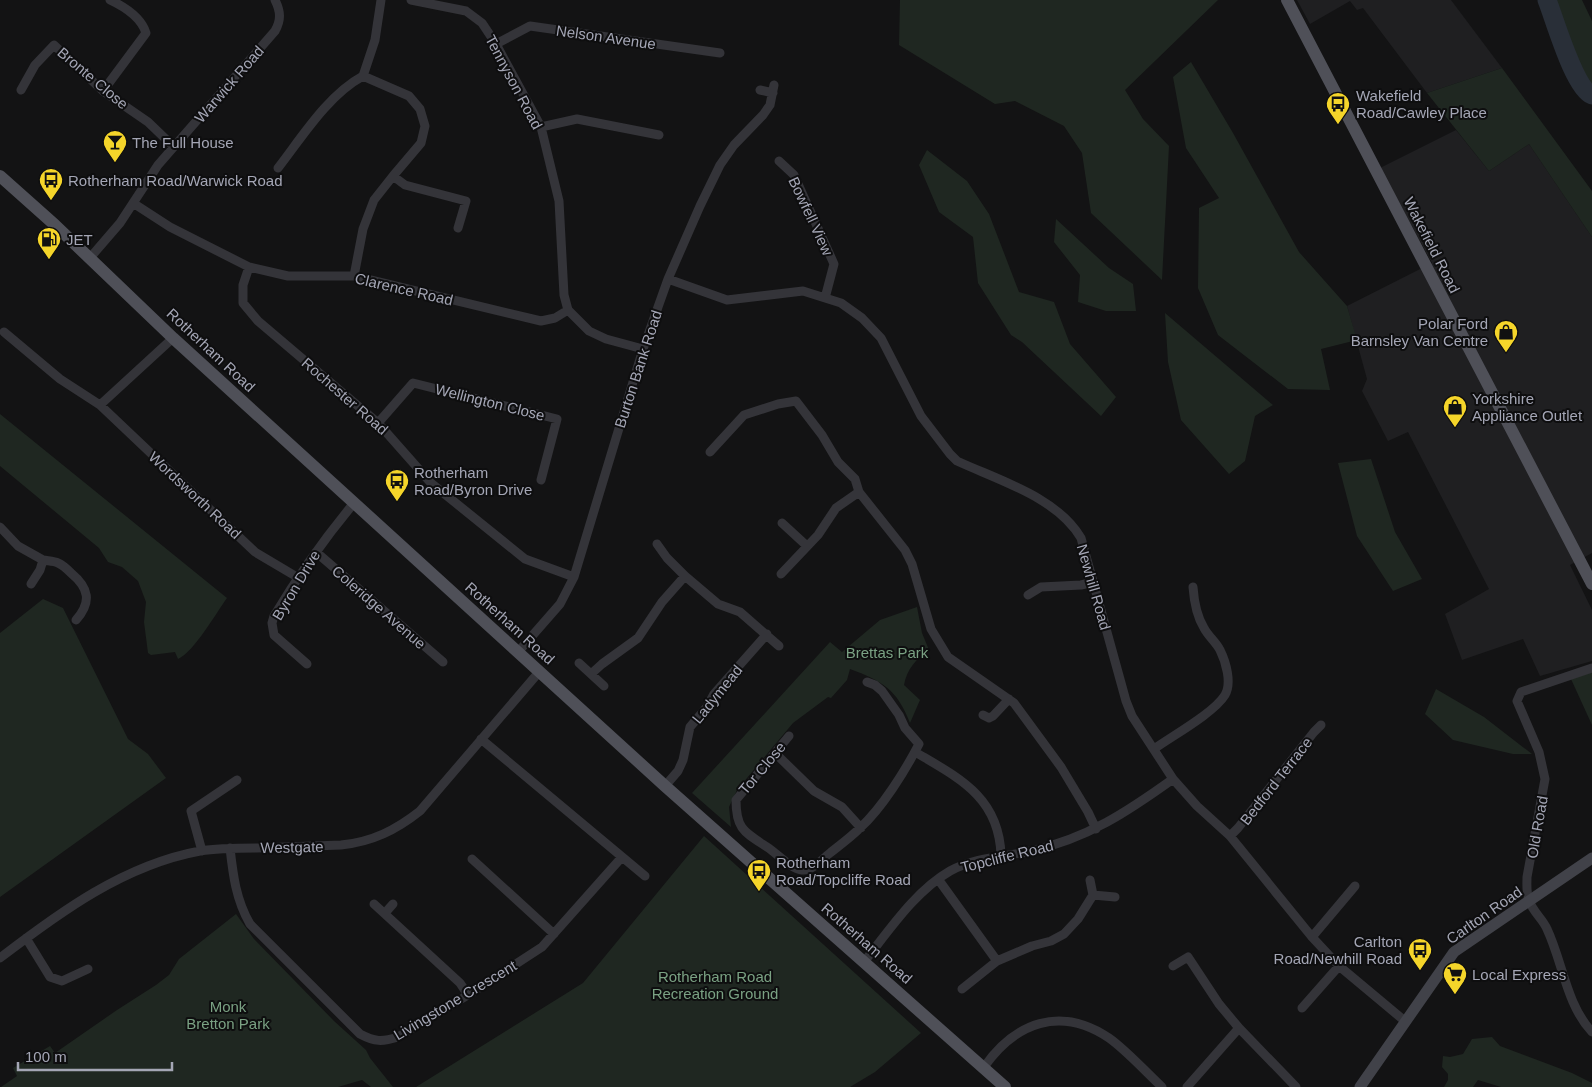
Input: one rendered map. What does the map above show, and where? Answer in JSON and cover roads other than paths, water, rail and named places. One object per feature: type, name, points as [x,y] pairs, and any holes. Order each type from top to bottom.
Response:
[{"type":"main road","name":"Wakefield Road","points":[[1287,0],[1592,584]]},
{"type":"main road","name":"Rotherham Road","points":[[0,176],[173,338],[665,786],[1005,1087]]},
{"type":"main road","name":"Carlton Road","points":[[1360,1087],[1454,952],[1592,858]]},
{"type":"street","points":[[103,91],[146,34],[139,20],[124,7],[110,0]]},
{"type":"street","name":"Warwick Road","points":[[89,259],[120,223],[158,165],[275,31],[280,21],[279,8],[275,0]]},
{"type":"street","points":[[278,168],[330,102],[352,82],[362,76],[375,40],[381,0]]},
{"type":"street","name":"Tennyson Road","points":[[411,0],[466,11],[482,23],[496,44],[540,127],[559,202],[564,295],[568,310]]},
{"type":"street","name":"Nelson Avenue","points":[[496,44],[530,26],[720,54]]},
{"type":"street","name":"Bronte Close","points":[[21,90],[35,65],[54,45],[103,91],[148,122],[174,147]]},
{"type":"street","points":[[354,276],[363,229],[374,200],[421,143],[425,126],[420,109],[409,96],[362,76]]},
{"type":"street","name":"Burton Bank Road","points":[[518,652],[560,604],[574,577],[642,349],[668,279],[720,165],[734,145],[770,105],[773,89],[760,90]]},
{"type":"street","points":[[540,127],[577,119],[659,135]]},
{"type":"street","name":"Bowfell View","points":[[781,167],[794,175],[834,264],[825,298]]},
{"type":"street","points":[[393,176],[405,185],[466,201],[458,228]]},
{"type":"street","name":"Clarence Road","points":[[133,202],[170,227],[249,267],[288,276],[354,276],[541,322],[555,318],[568,310]]},
{"type":"street","name":"Rochester Road","points":[[249,267],[243,286],[243,302],[258,321],[378,422],[431,483],[525,559],[574,577]]},
{"type":"street","name":"Newhill Road","points":[[668,279],[727,300],[803,291],[841,303],[861,317],[880,338],[921,416],[957,461],[1040,499],[1057,510],[1071,524],[1081,538],[1126,701],[1132,716],[1173,779],[1197,806],[1230,836],[1312,937],[1339,966],[1406,1022]]},
{"type":"street","points":[[568,310],[589,331],[606,339],[642,349]]},
{"type":"street","name":"Wordsworth Road","points":[[4,332],[60,379],[100,405],[256,552],[297,577]]},
{"type":"street","points":[[100,405],[173,338]]},
{"type":"street","name":"Wellington Close","points":[[378,422],[413,383],[557,419],[541,480]]},
{"type":"street","points":[[710,452],[744,415],[778,404],[796,401],[822,435],[838,462],[855,479],[859,492],[905,550],[912,564],[931,629],[948,657],[1014,703],[1061,767],[1096,829]]},
{"type":"street","points":[[781,574],[818,535],[836,508],[859,492]]},
{"type":"street","name":"Byron Drive","points":[[307,664],[274,635],[272,628],[274,616],[297,577],[322,541],[354,503]]},
{"type":"street","points":[[782,523],[807,546]]},
{"type":"street","points":[[0,527],[18,546],[43,560],[59,563],[77,578],[86,593],[87,600],[83,611],[76,620]]},
{"type":"street","points":[[656,544],[685,576],[718,604],[740,612],[779,646]]},
{"type":"street","name":"Coleridge Avenue","points":[[316,552],[443,662]]},
{"type":"street","points":[[31,584],[40,570],[43,560]]},
{"type":"street","points":[[591,674],[638,638],[662,602],[685,576]]},
{"type":"street","points":[[1028,595],[1040,587],[1081,585],[1094,582]]},
{"type":"street","points":[[1154,749],[1212,709],[1225,695],[1228,684],[1226,668],[1220,650],[1203,627],[1194,605],[1193,587]]},
{"type":"street","points":[[87,600],[98,601]]},
{"type":"street","name":"Ladymead","points":[[665,786],[678,771],[683,760],[690,727],[707,707],[714,694],[767,634]]},
{"type":"street","points":[[579,663],[604,686]]},
{"type":"street","name":"Old Road","points":[[1529,902],[1528,877],[1545,779],[1539,752],[1517,701],[1521,692],[1592,668]]},
{"type":"street","name":"Westgate","points":[[0,958],[87,895],[130,873],[178,856],[230,848],[341,845],[357,843],[386,834],[404,824],[420,811],[540,672]]},
{"type":"street","points":[[867,682],[875,685],[882,691],[892,704],[905,728],[919,744],[915,752],[955,776],[974,791],[985,804],[996,824],[1000,843],[1000,855]]},
{"type":"street","points":[[983,715],[989,718],[993,716],[1009,699]]},
{"type":"street","name":"Bedford Terrace","points":[[1230,836],[1321,725]]},
{"type":"street","name":"Tor Close","points":[[789,736],[736,800],[736,816],[743,830],[795,868],[804,870],[814,867],[861,828],[879,808],[915,752]]},
{"type":"street","points":[[481,739],[645,876]]},
{"type":"street","points":[[775,753],[814,791],[842,807],[861,828]]},
{"type":"street","name":"Topcliffe Road","points":[[864,962],[907,908],[938,879],[951,870],[972,862],[1000,855],[1030,851],[1096,829],[1128,811],[1173,779]]},
{"type":"street","points":[[202,851],[191,811],[238,780]]},
{"type":"street","name":"Livingstone Crescent","points":[[230,848],[234,886],[244,914],[250,924],[360,1034],[371,1040],[385,1041],[398,1037],[542,947],[622,857]]},
{"type":"street","points":[[472,859],[554,934]]},
{"type":"street","points":[[938,879],[996,962]]},
{"type":"street","points":[[962,989],[996,962],[1032,946],[1051,941],[1064,934],[1078,918],[1093,895],[1090,880]]},
{"type":"street","points":[[1312,937],[1355,886]]},
{"type":"street","points":[[1093,895],[1115,897]]},
{"type":"street","points":[[1529,902],[1549,932],[1569,993],[1578,1012],[1592,1032]]},
{"type":"street","points":[[374,904],[460,983],[468,995]]},
{"type":"street","points":[[384,914],[393,904]]},
{"type":"street","points":[[26,938],[50,978],[62,981],[88,968]]},
{"type":"street","points":[[1173,966],[1188,957],[1218,1004],[1296,1087]]},
{"type":"street","points":[[1302,1008],[1339,966]]},
{"type":"street","points":[[984,1067],[1009,1038],[1022,1030],[1037,1024],[1068,1021],[1080,1023],[1109,1038],[1160,1086]]},
{"type":"street","points":[[1186,1087],[1239,1028]]},
{"type":"waterway","points":[[1547,0],[1578,80],[1585,90],[1592,95]]},
{"type":"place","name":"Wakefield Road/Cawley Place","points":[[1338,125]]},
{"type":"place","name":"The Full House","points":[[115,163]]},
{"type":"place","name":"Rotherham Road/Warwick Road","points":[[51,201]]},
{"type":"place","name":"JET","points":[[49,260]]},
{"type":"place","name":"Polar Ford Barnsley Van Centre","points":[[1506,353]]},
{"type":"place","name":"Yorkshire Appliance Outlet","points":[[1455,428]]},
{"type":"place","name":"Rotherham Road/Byron Drive","points":[[397,502]]},
{"type":"place","name":"Rotherham Road/Topcliffe Road","points":[[759,892]]},
{"type":"place","name":"Carlton Road/Newhill Road","points":[[1420,971]]},
{"type":"place","name":"Local Express","points":[[1455,995]]},
{"type":"park label","name":"Brettas Park","points":[[887,652]]},
{"type":"park label","name":"Rotherham Road Recreation Ground","points":[[715,984]]},
{"type":"park label","name":"Monk Bretton Park","points":[[228,1014]]}]
